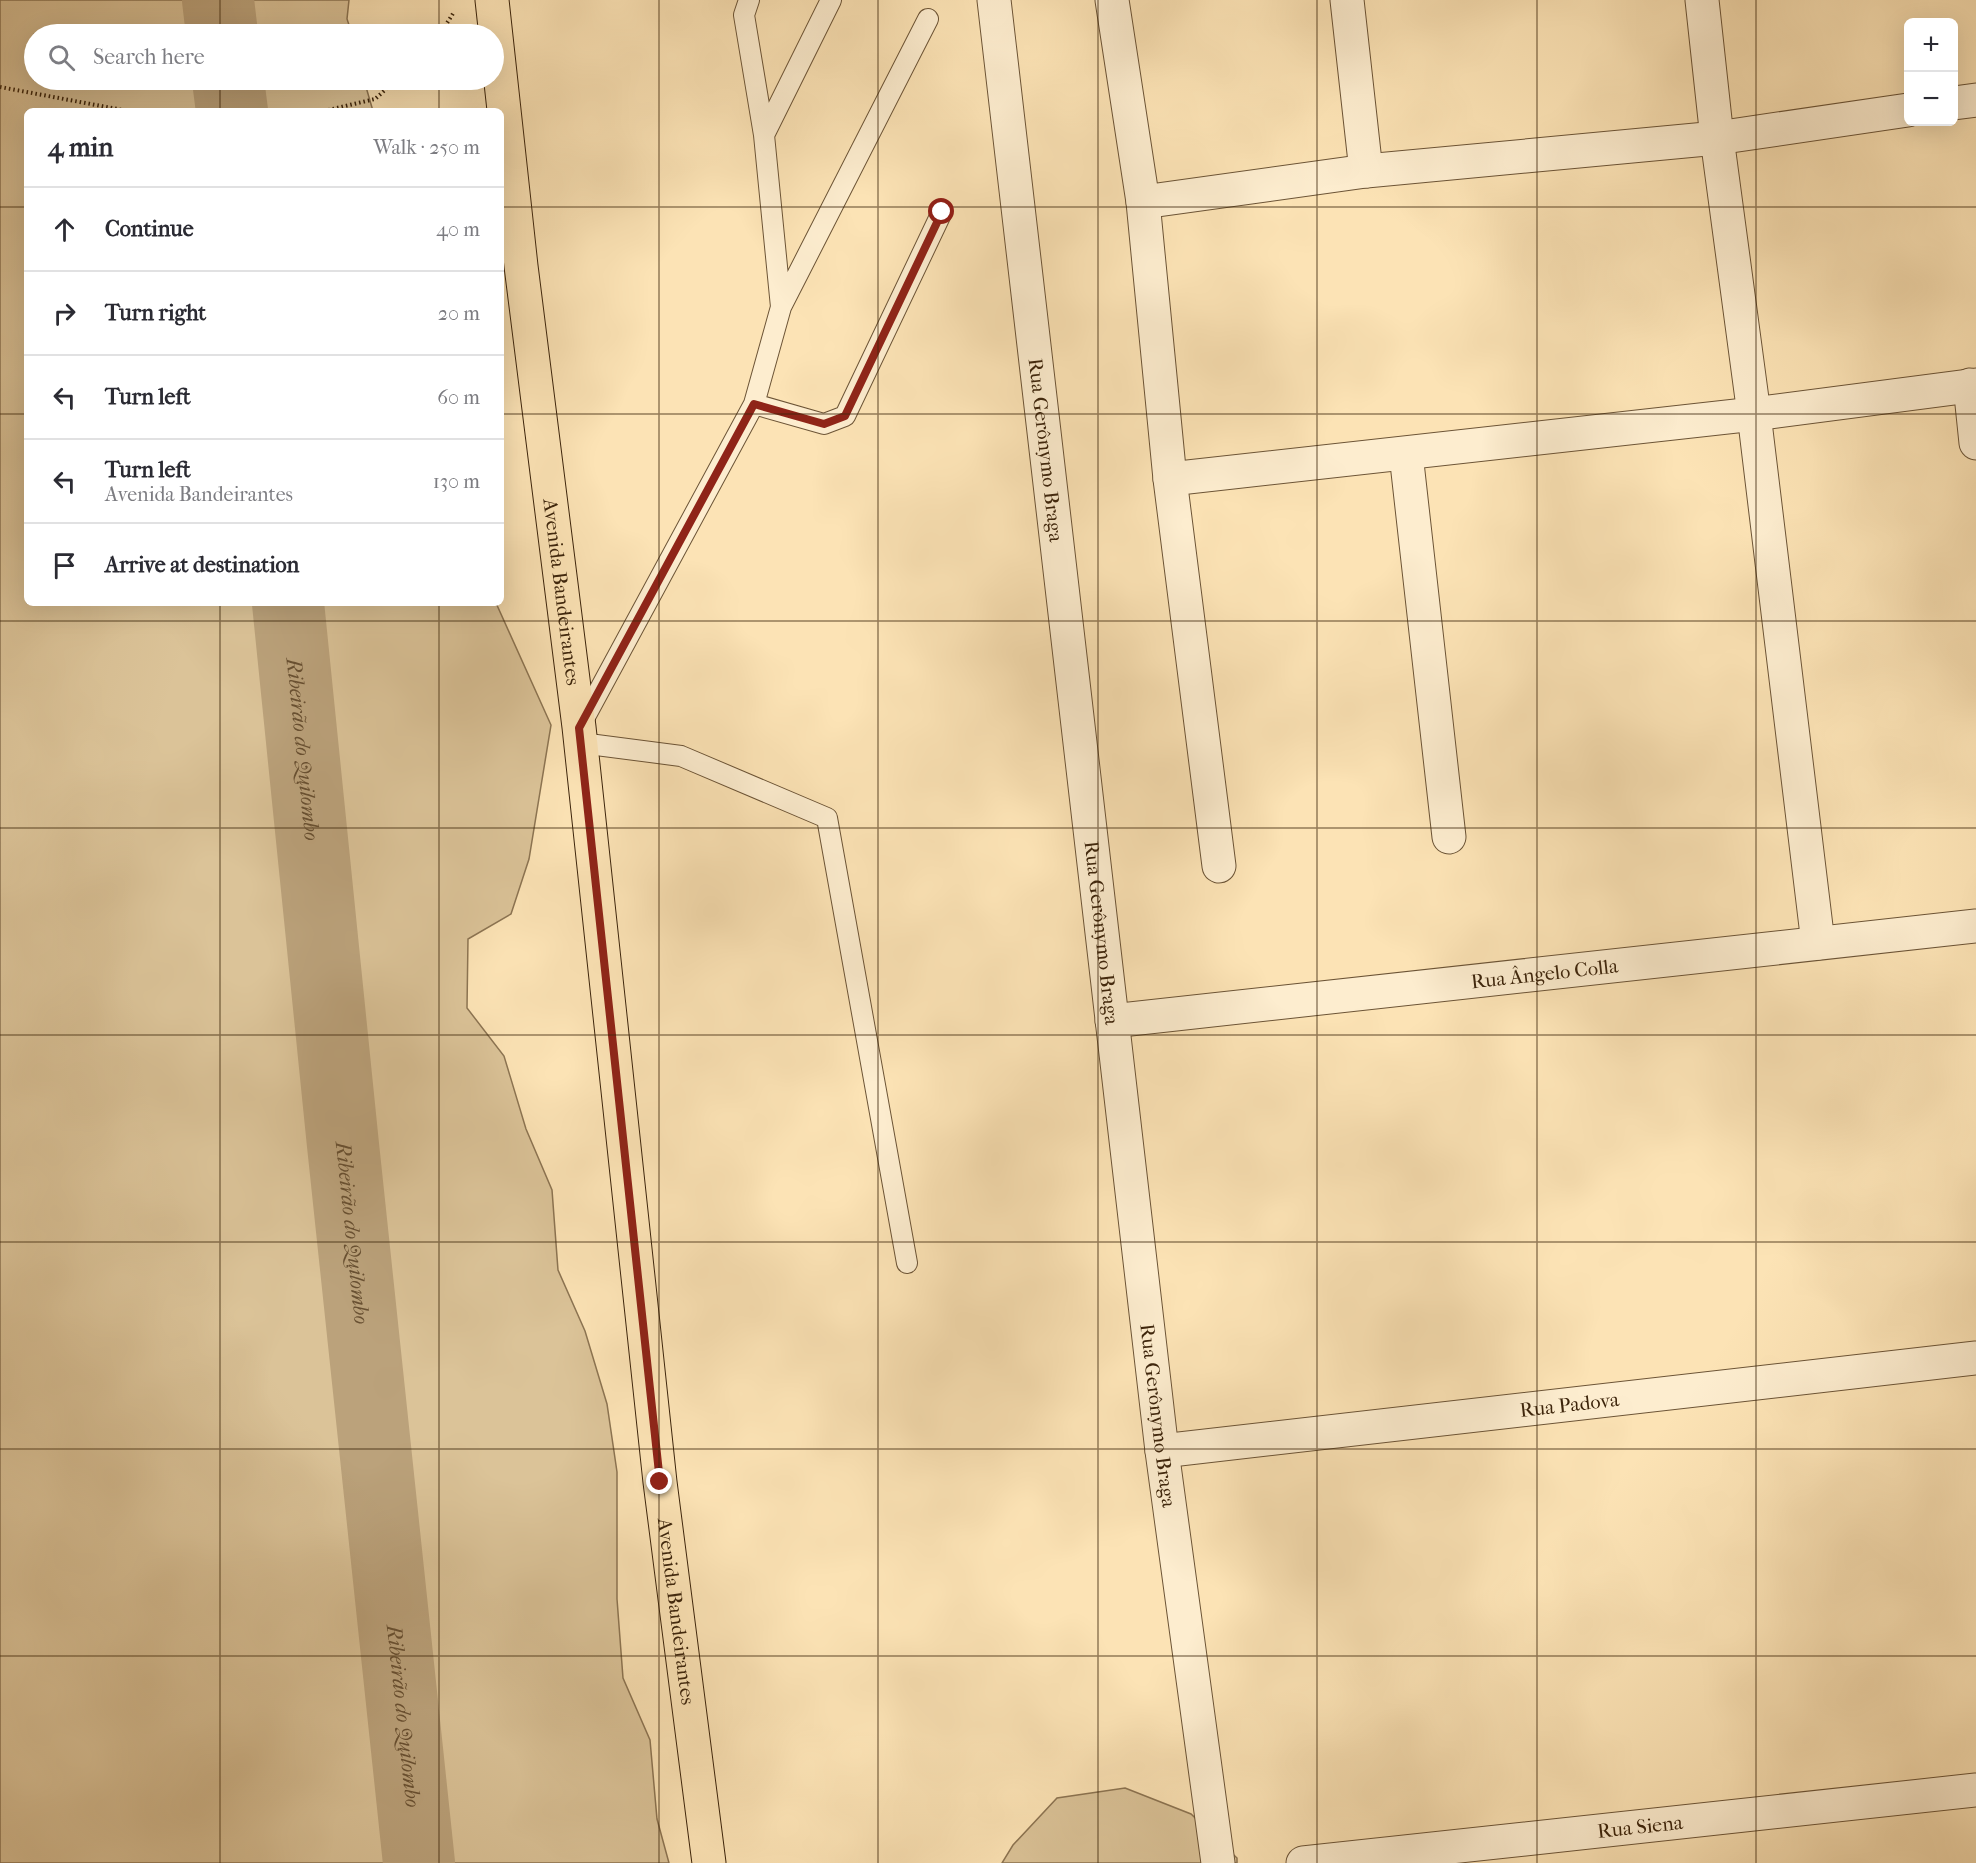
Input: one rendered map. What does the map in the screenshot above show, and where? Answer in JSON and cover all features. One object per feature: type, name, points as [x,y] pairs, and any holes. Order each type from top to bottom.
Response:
[{"type":"main road","name":"Avenida Bandeirantes","points":[[492,0],[495,24]]},
{"type":"main road","name":"Avenida Bandeirantes","points":[[502,90],[504,108]]},
{"type":"main road","name":"Avenida Bandeirantes","points":[[504,110],[521,266],[580,735],[660,1482],[709,1863]]},
{"type":"street","name":"Rua Gerônymo Braga","points":[[994,0],[1162,1451],[1218,1863]]},
{"type":"street","points":[[1112,0],[1143,202],[1170,479],[1220,866]]},
{"type":"street","points":[[1347,0],[1366,171]]},
{"type":"street","points":[[1702,0],[1717,138],[1754,414],[1818,943]]},
{"type":"street","points":[[1958,103],[1976,100]]},
{"type":"street","points":[[1143,202],[1366,171],[1717,138],[1904,111]]},
{"type":"street","points":[[1170,479],[1754,414],[1973,385],[1976,443]]},
{"type":"street","points":[[1406,454],[1449,837]]},
{"type":"street","name":"Rua Ângelo Colla","points":[[1112,1021],[1976,926]]},
{"type":"street","name":"Rua Padova","points":[[1162,1451],[1976,1358]]},
{"type":"street","name":"Rua Siena","points":[[1303,1863],[1976,1790]]},
{"type":"lane","points":[[749,0],[744,15],[764,135],[781,307]]},
{"type":"lane","points":[[764,135],[831,0]]},
{"type":"lane","points":[[907,1263],[827,818],[681,756],[580,735],[754,404],[781,307],[928,19]]},
{"type":"lane","points":[[754,404],[824,424],[845,416],[942,212]]},
{"type":"path","points":[[447,24],[457,9]]},
{"type":"path","points":[[0,87],[112,108]]},
{"type":"path","points":[[337,108],[375,99],[385,90]]},
{"type":"shaded area","points":[[0,0],[349,0],[349,24],[24,24],[24,90],[367,90],[372,108],[24,108],[24,606],[497,606],[551,725],[529,859],[511,914],[468,939],[467,1008],[504,1056],[526,1129],[552,1190],[558,1270],[585,1331],[607,1404],[617,1472],[617,1599],[623,1678],[650,1740],[657,1819],[669,1863],[0,1863]]},
{"type":"shaded area","points":[[1125,1788],[1191,1814],[1237,1858],[1237,1863],[1002,1863],[1013,1845],[1057,1798]]},
{"type":"waterway","name":"Ribeirão do Quilombo","points":[[218,0],[221,24]]},
{"type":"waterway","name":"Ribeirão do Quilombo","points":[[229,90],[232,108]]},
{"type":"waterway","name":"Ribeirão do Quilombo","points":[[288,606],[419,1863]]},
{"type":"route","points":[[660,1482],[579,728],[754,404],[824,424],[845,416],[942,212]]}]
